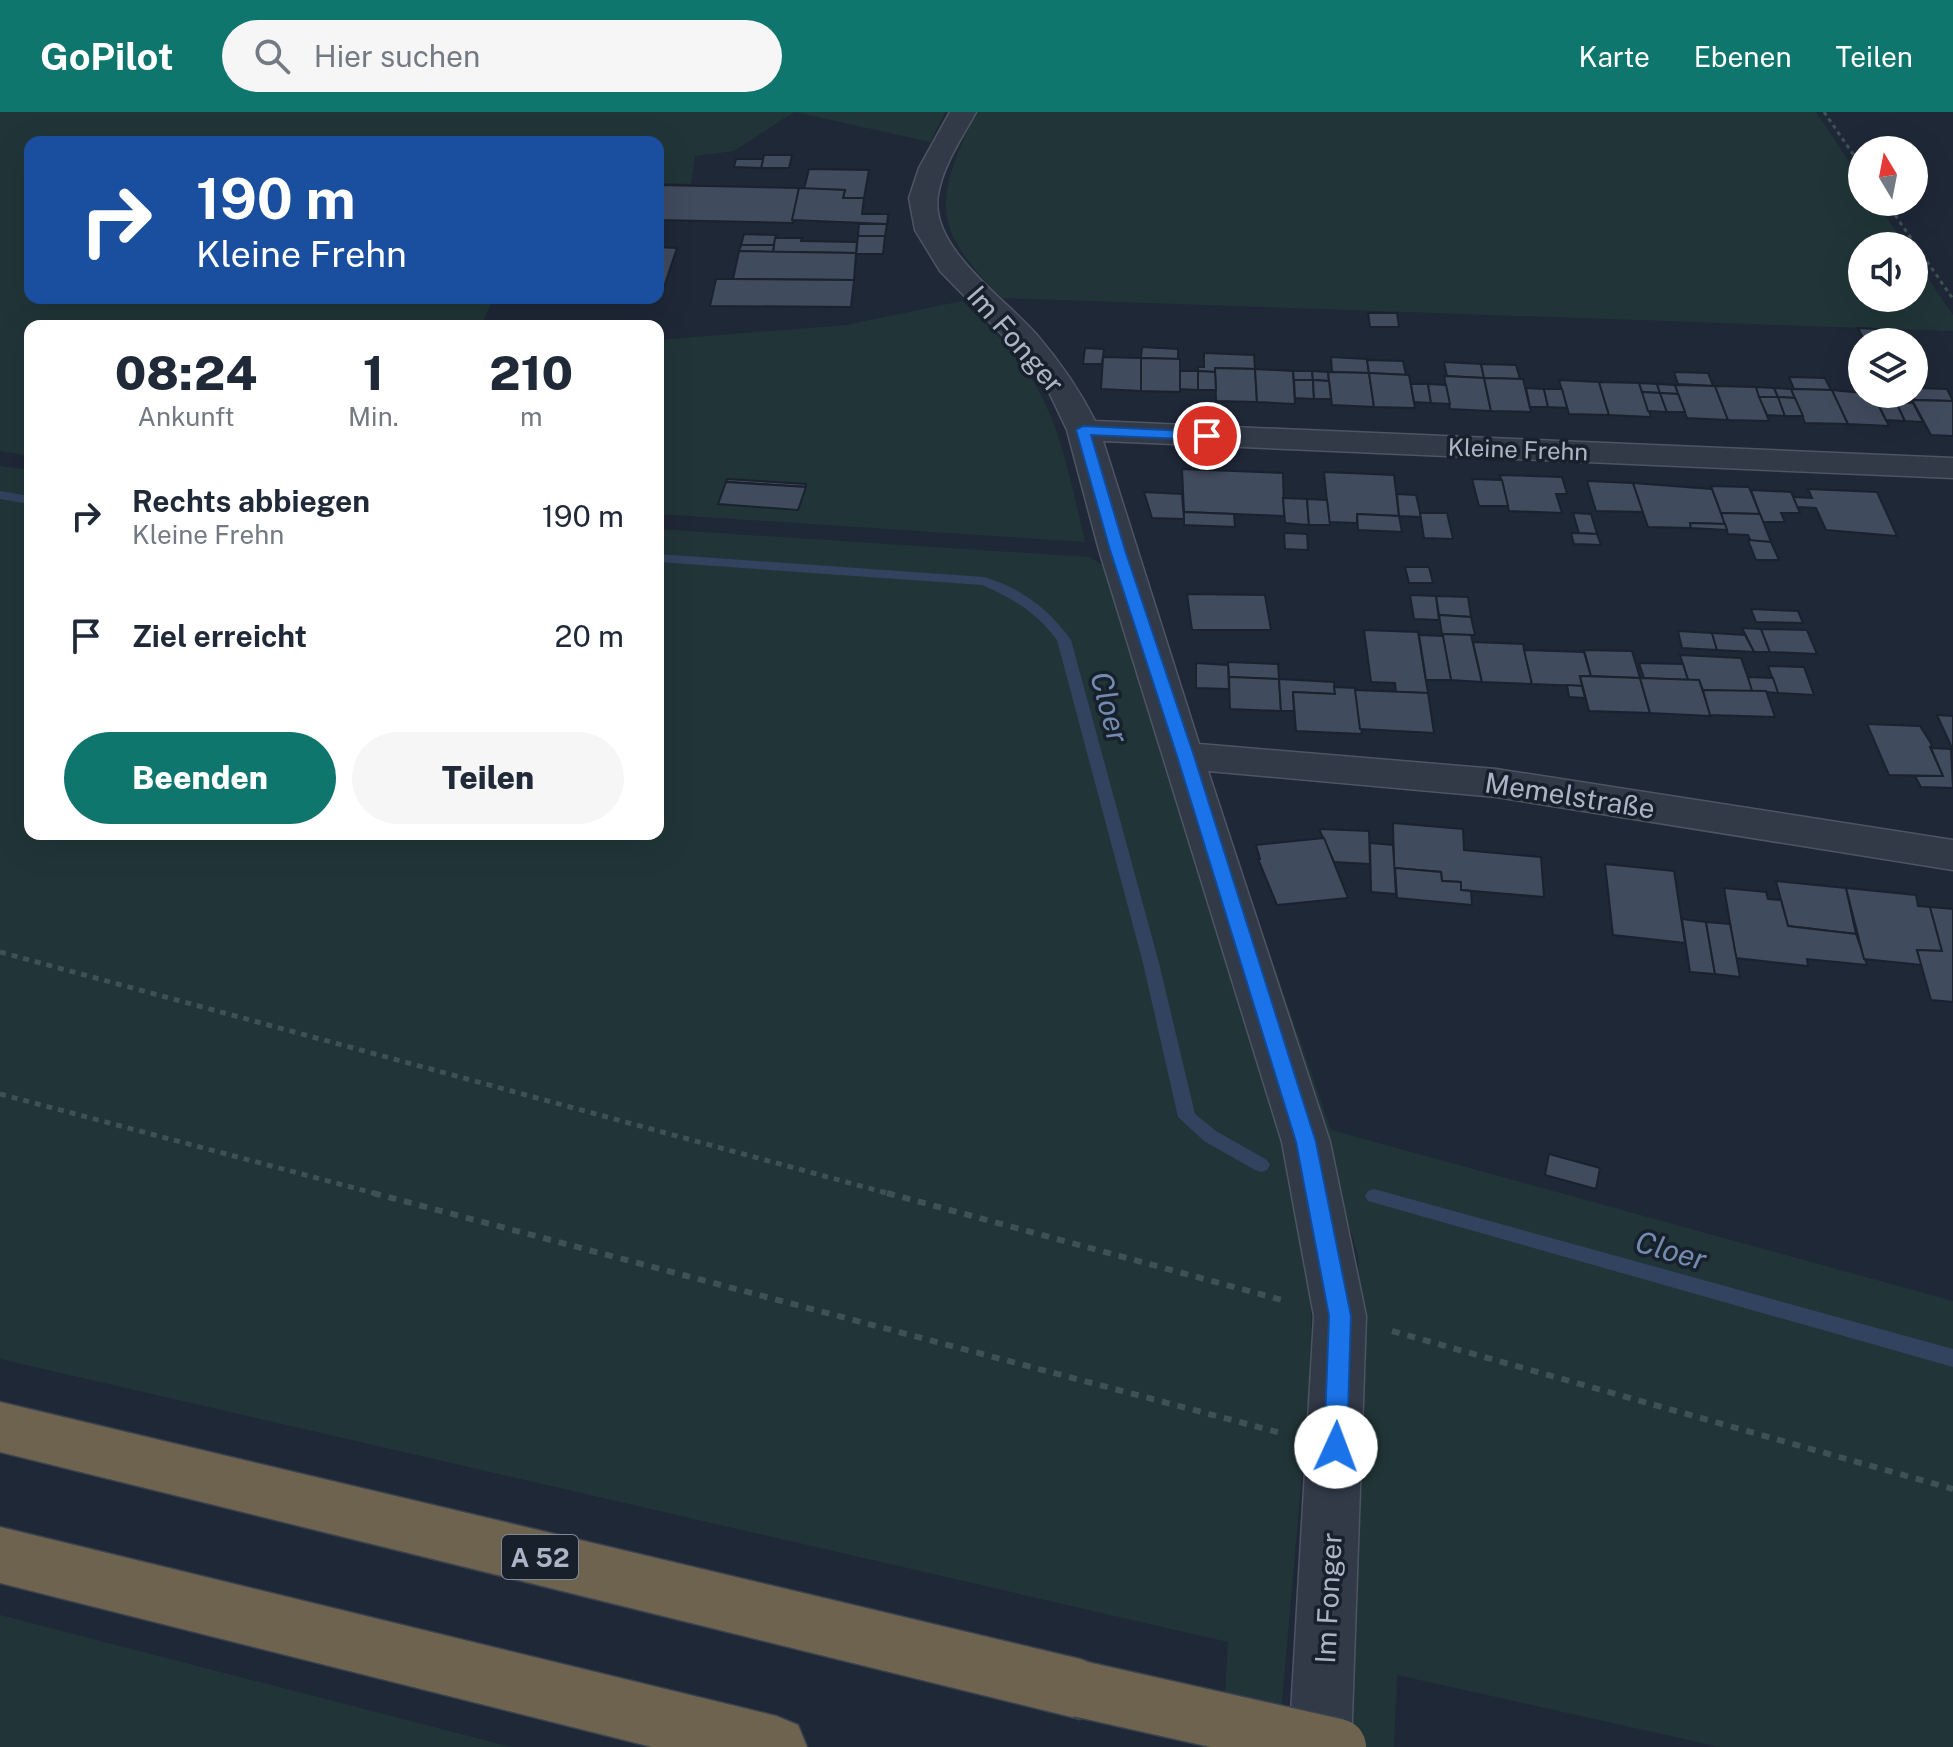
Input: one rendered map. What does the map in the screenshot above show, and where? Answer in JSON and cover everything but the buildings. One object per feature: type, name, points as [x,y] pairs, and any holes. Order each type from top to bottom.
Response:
[{"type":"highway","name":"A 52","points":[[0,1427],[1080,1689],[1338,1747]]},
{"type":"highway","points":[[0,1555],[776,1747]]},
{"type":"street","name":"Im Fonger","points":[[963,112],[932,168],[923,198],[929,230],[950,265],[1025,340],[1056,380],[1083,430],[1117,550],[1306,1142],[1340,1316],[1320,1747]]},
{"type":"street","name":"Kleine Frehn","points":[[1083,430],[1953,468]]},
{"type":"street","name":"Memelstraße","points":[[1185,756],[1496,783],[1953,855]]},
{"type":"path","points":[[1824,112],[1848,147]]},
{"type":"path","points":[[1896,216],[1953,299]]},
{"type":"path","points":[[0,952],[1340,1316],[1953,1489]]},
{"type":"path","points":[[0,1094],[1336,1447]]},
{"type":"green space","points":[[0,112],[794,112],[734,151],[695,156],[691,184],[664,183],[664,136],[24,136],[24,304],[490,304],[484,320],[24,320],[24,455],[0,451]]},
{"type":"green space","points":[[795,112],[945,112],[930,142]]},
{"type":"green space","points":[[976,112],[1816,112],[1848,160],[1848,216],[1886,216],[1896,232],[1848,232],[1848,312],[1928,312],[1928,278],[1953,315],[1953,331],[1002,298],[961,251],[951,231],[946,211],[947,191],[962,143]]},
{"type":"green space","points":[[962,301],[1020,361],[1045,403],[1066,461],[1085,542],[664,514],[664,340],[846,325]]},
{"type":"green space","points":[[0,466],[24,469],[24,840],[664,840],[664,529],[1089,557],[1108,568],[1280,1110],[1312,1252],[1310,1382],[1278,1747],[1222,1747],[1228,1642],[0,1359]]},
{"type":"green space","points":[[1219,807],[1331,1130],[1953,1301],[1953,1747],[1720,1747],[1397,1675],[1394,1747],[1350,1747],[1363,1357],[1358,1255]]},
{"type":"green space","points":[[0,1615],[511,1747],[0,1747]]},
{"type":"waterway","name":"Cloer","points":[[0,495],[24,499]]},
{"type":"waterway","name":"Cloer","points":[[664,558],[984,581],[1020,597],[1046,618],[1064,640],[1151,963],[1187,1117],[1210,1136],[1261,1165]]},
{"type":"waterway","name":"Cloer","points":[[1374,1196],[1953,1358]]},
{"type":"route","points":[[1207,436],[1083,430],[1117,550],[1306,1142],[1340,1316],[1336,1447]]}]
